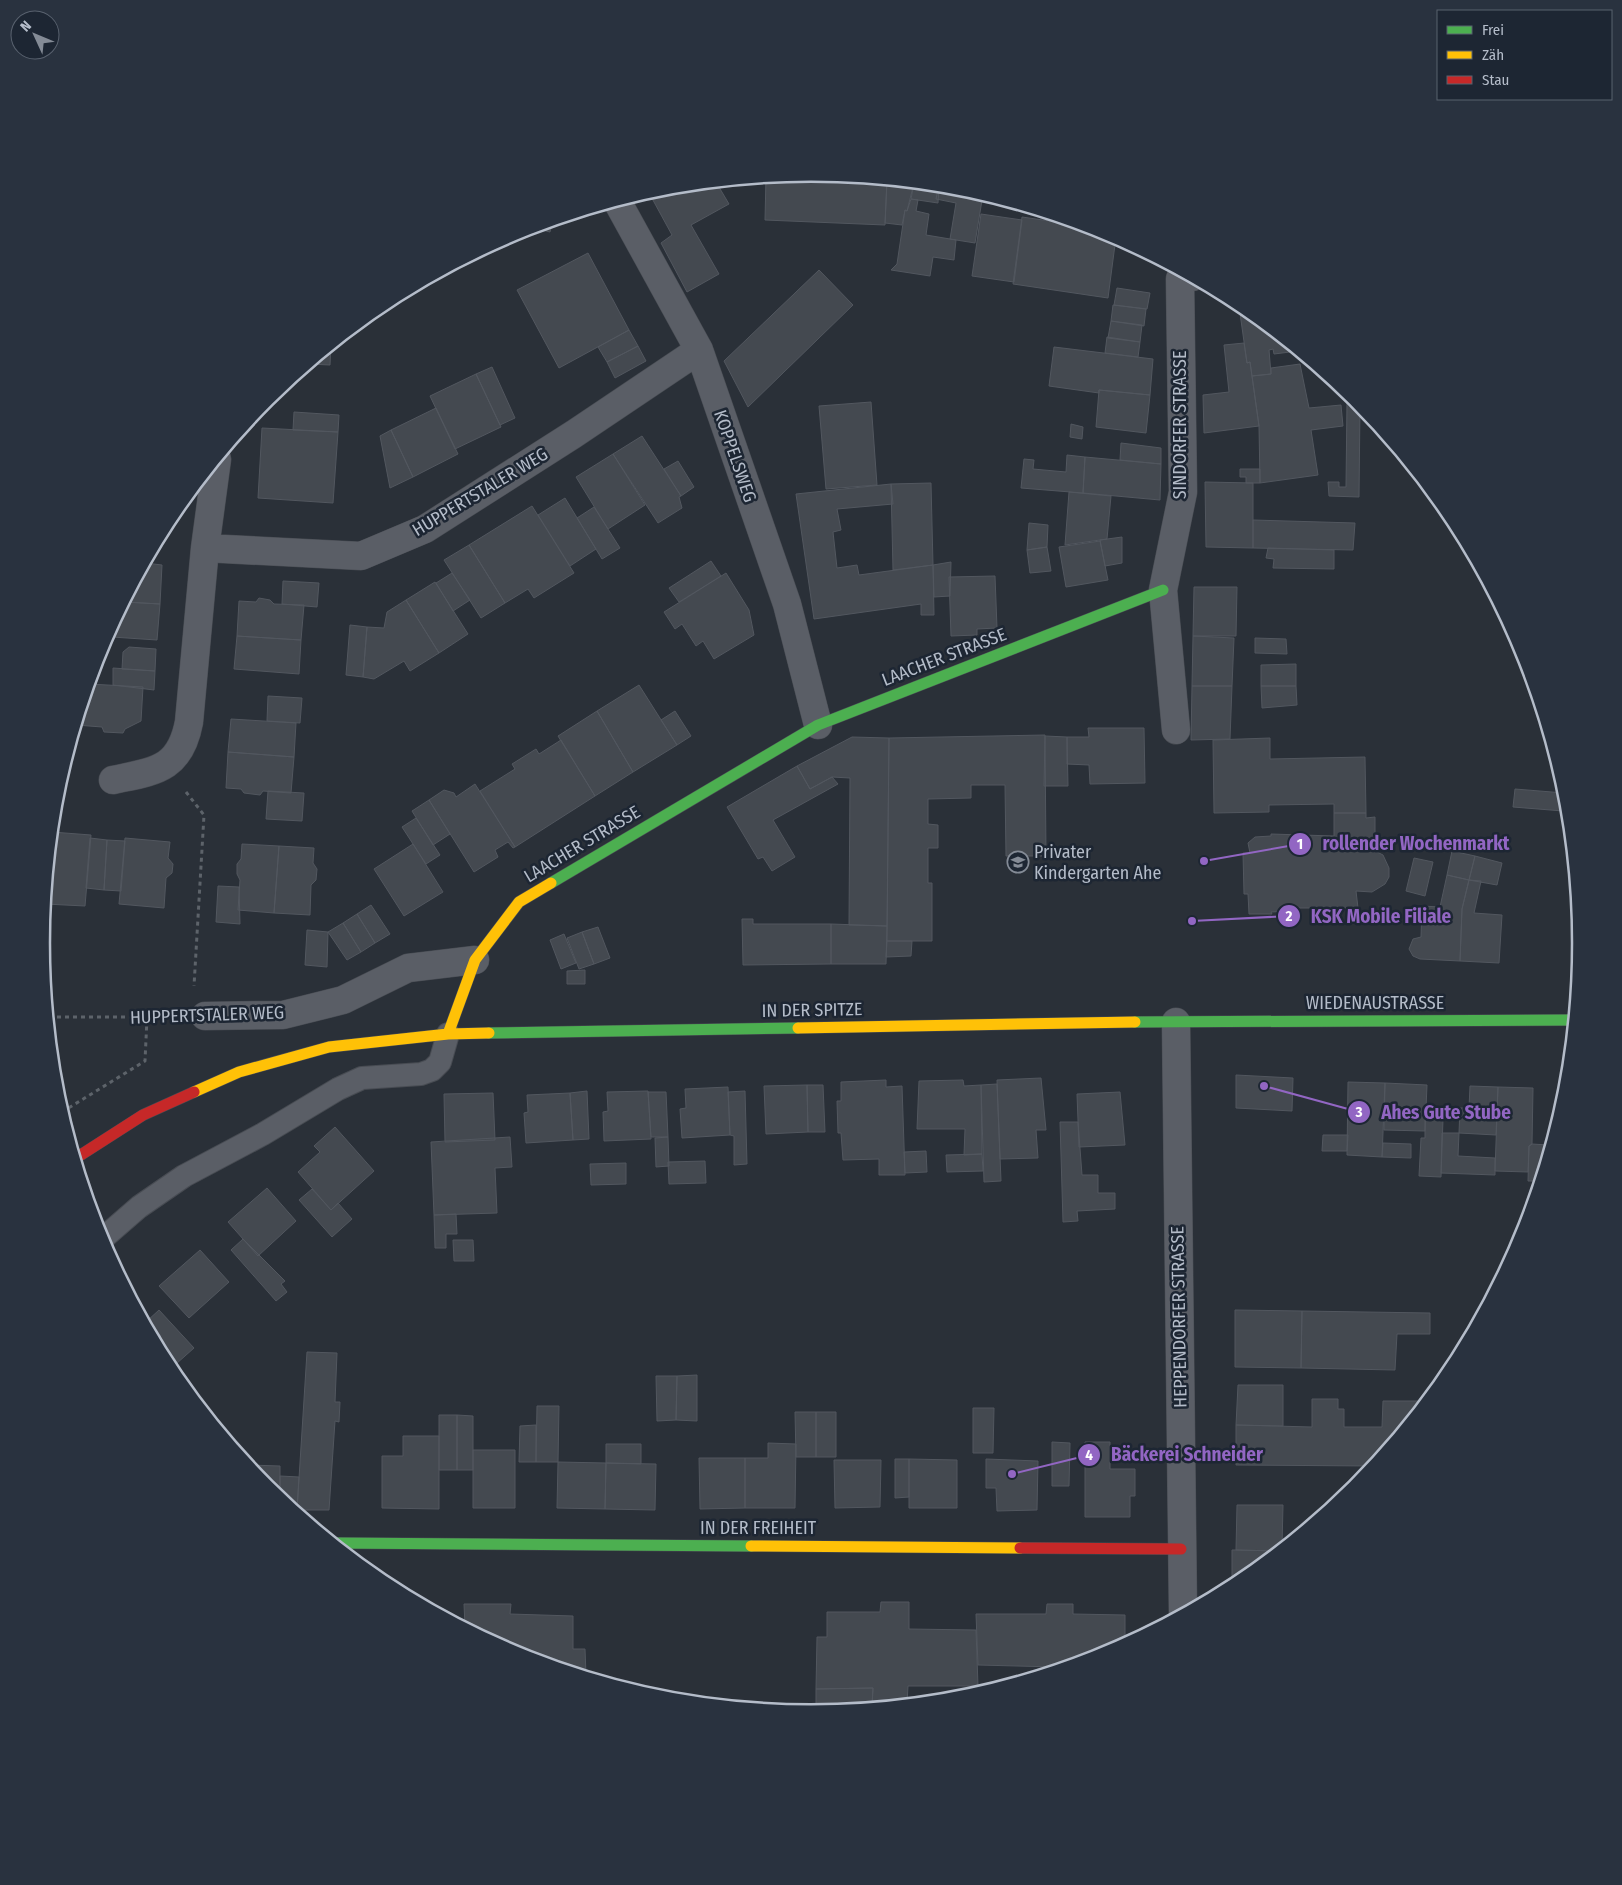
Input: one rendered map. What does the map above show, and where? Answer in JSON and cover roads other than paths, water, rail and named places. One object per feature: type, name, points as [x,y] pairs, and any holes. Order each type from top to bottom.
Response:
[{"type":"street","name":"KOPPELSWEG","points":[[620,206],[699,350],[787,604],[818,725]]},
{"type":"street","name":"SINDORFER STRASSE","points":[[1176,730],[1163,590],[1183,492],[1181,277]]},
{"type":"street","name":"HUPPERTSTALER WEG","points":[[205,548],[361,556],[425,529],[574,434],[699,350]]},
{"type":"street","points":[[113,780],[145,773],[165,766],[184,743],[188,727],[205,548],[215,470]]},
{"type":"street","name":"LAACHER STRASSE","points":[[448,1034],[476,960],[519,902],[818,725],[1163,590]]},
{"type":"street","name":"HUPPERTSTALER WEG","points":[[198,1016],[283,1015],[343,1000],[408,968],[476,960]]},
{"type":"street","name":"WIEDENAUSTRASSE","points":[[1176,1022],[1567,1020]]},
{"type":"street","name":"IN DER SPITZE","points":[[448,1034],[1176,1022]]},
{"type":"street","name":"HEPPENDORFER STRASSE","points":[[1176,1022],[1183,1606]]},
{"type":"street","points":[[81,1155],[143,1115],[239,1072],[329,1047],[448,1034]]},
{"type":"street","name":"IN DER FREIHEIT","points":[[343,1542],[1181,1549]]},
{"type":"lane","points":[[108,1234],[139,1207],[184,1176],[263,1134],[338,1089],[362,1078],[421,1074],[432,1070],[440,1062],[448,1034]]},
{"type":"place","name":"rollender Wochenmarkt","points":[[1204,861]]},
{"type":"place","name":"Privater Kindergarten Ahe","points":[[1018,862]]},
{"type":"place","name":"KSK Mobile Filiale","points":[[1192,921]]},
{"type":"place","name":"Ahes Gute Stube","points":[[1264,1086]]},
{"type":"place","name":"Bäckerei Schneider","points":[[1012,1474]]}]
